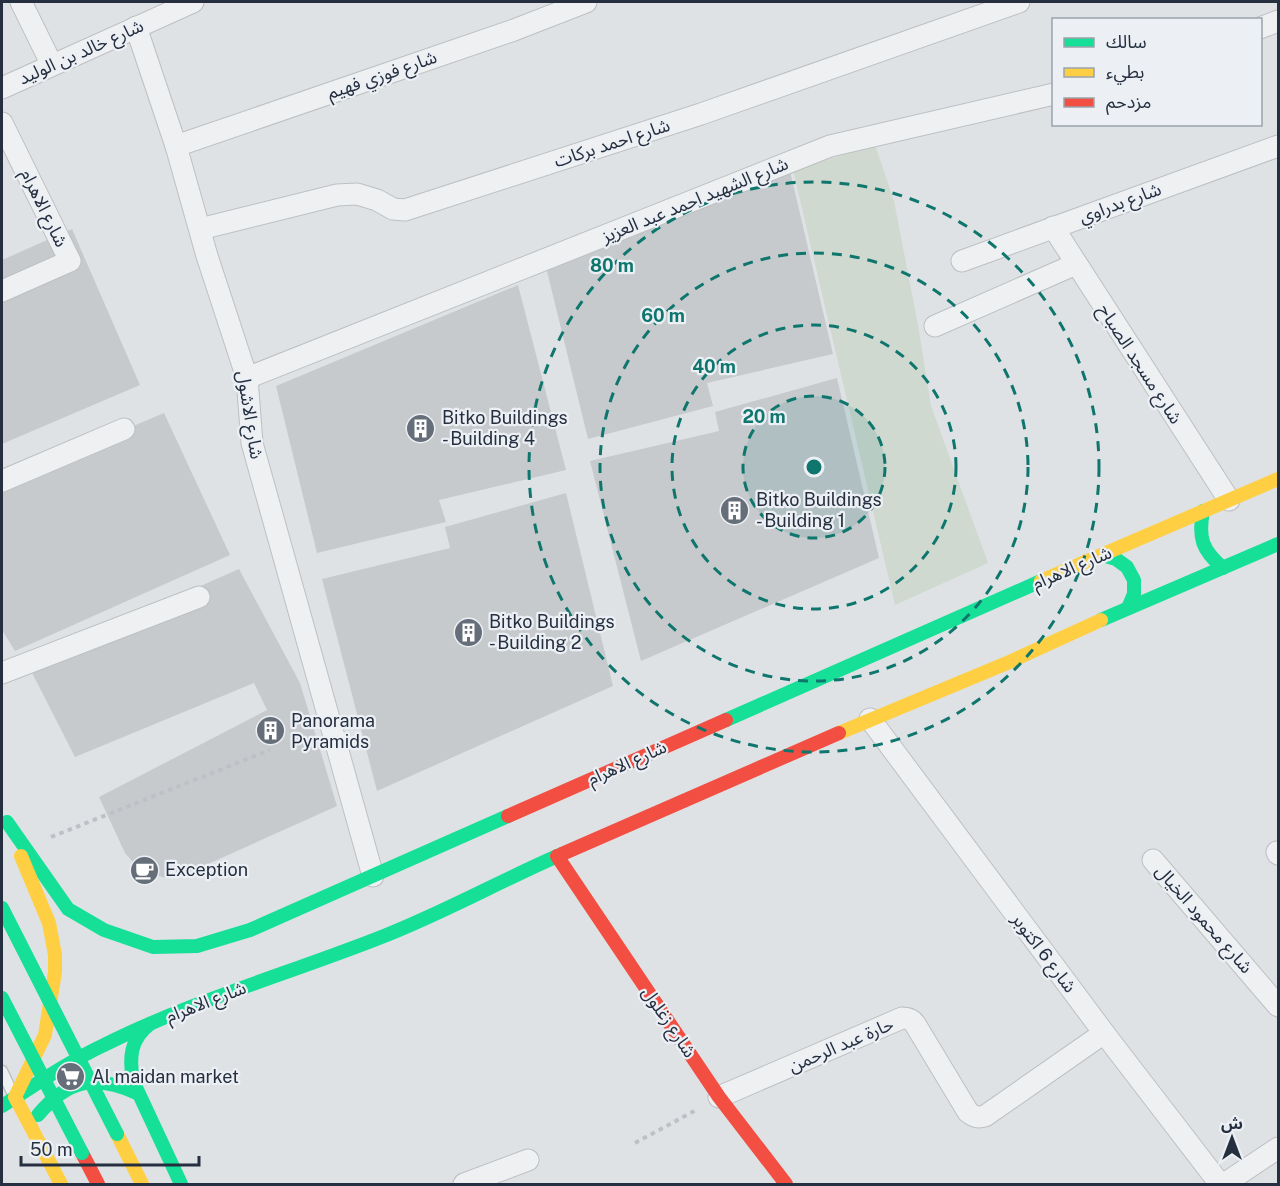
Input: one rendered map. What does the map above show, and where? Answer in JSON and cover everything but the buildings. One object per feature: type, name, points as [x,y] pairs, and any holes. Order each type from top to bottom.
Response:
[{"type":"main road","name":"شارع الاهرام","points":[[4,817],[68,909],[104,930],[153,947],[197,946],[250,930],[978,608],[1278,479]]},
{"type":"main road","points":[[1203,511],[1199,527],[1202,543],[1210,557],[1223,568]]},
{"type":"main road","name":"شارع الاهرام","points":[[2,1106],[58,1070],[103,1045],[150,1024],[426,918],[557,856],[1278,544]]},
{"type":"main road","points":[[1102,555],[1116,559],[1127,567],[1134,580],[1134,594],[1128,608]]},
{"type":"main road","points":[[4,817],[49,922],[55,955],[55,972],[45,1035],[15,1097],[61,1185]]},
{"type":"main road","name":"شارع زغلول","points":[[557,856],[719,1097],[786,1185]]},
{"type":"main road","points":[[2,908],[142,1185]]},
{"type":"main road","points":[[2,998],[98,1185]]},
{"type":"main road","points":[[150,1024],[139,1034],[134,1045],[131,1057],[132,1075],[137,1093],[181,1185]]},
{"type":"main road","points":[[32,1128],[46,1104],[57,1094],[76,1085],[97,1081],[111,1082],[137,1093]]},
{"type":"street","points":[[21,2],[52,65]]},
{"type":"street","name":"شارع خالد بن الوليد","points":[[2,88],[52,65],[144,16],[193,2]]},
{"type":"street","name":"شارع فوزي فهيم","points":[[176,146],[514,30],[586,2]]},
{"type":"street","name":"شارع احمد بركات","points":[[200,229],[338,195],[357,194],[377,200],[393,209],[405,210],[701,114],[1019,2]]},
{"type":"street","name":"شارع الاشول","points":[[144,16],[176,146],[207,256],[247,378],[252,443],[373,876]]},
{"type":"street","points":[[1262,27],[1278,21]]},
{"type":"street","name":"شارع الشهيد احمد عبد العزيز","points":[[247,378],[830,146],[1052,93]]},
{"type":"street","name":"شارع الاهرام","points":[[2,123],[70,261],[2,291]]},
{"type":"street","name":"شارع بدراوي","points":[[962,261],[1278,146]]},
{"type":"street","name":"شارع مسجد الصباح","points":[[1053,227],[1228,500]]},
{"type":"street","points":[[935,326],[1076,264]]},
{"type":"street","points":[[2,482],[124,429]]},
{"type":"street","points":[[2,673],[199,597]]},
{"type":"street","name":"شارع 6 اكتوبر","points":[[870,719],[1104,1033],[1222,1185]]},
{"type":"street","name":"شارع محمود الخيال","points":[[1153,860],[1278,1006]]},
{"type":"street","name":"حارة عبد الرحمن","points":[[719,1097],[906,1018],[913,1020],[968,1112],[972,1116],[981,1117],[1104,1033]]},
{"type":"street","points":[[1222,1185],[1278,1148]]},
{"type":"street","points":[[464,1185],[528,1160]]},
{"type":"lane","points":[[2,1071],[15,1097]]},
{"type":"path","points":[[25,848],[270,750]]},
{"type":"path","points":[[635,1143],[719,1097]]},
{"type":"shaded area","points":[[875,145],[894,201],[931,406],[988,563],[895,605],[793,170]]},
{"type":"traffic: fast","points":[[1203,511],[1201,529],[1203,543],[1210,555],[1223,568]]},
{"type":"traffic: fast","points":[[1101,620],[1278,544]]},
{"type":"traffic: fast","points":[[1102,555],[1116,559],[1127,567],[1134,580],[1134,594],[1128,608]]},
{"type":"traffic: fast","points":[[726,720],[1041,581]]},
{"type":"traffic: fast","points":[[7,822],[68,909],[104,930],[153,947],[197,946],[250,930],[508,816]]},
{"type":"traffic: fast","points":[[2,1106],[78,1059],[138,1029],[208,1000],[407,927],[562,854]]},
{"type":"traffic: fast","points":[[2,908],[117,1134]]},
{"type":"traffic: fast","points":[[2,998],[82,1153]]},
{"type":"traffic: fast","points":[[150,1024],[138,1036],[132,1050],[133,1081],[181,1184]]},
{"type":"traffic: fast","points":[[38,1115],[60,1094],[83,1083],[108,1083],[137,1093]]},
{"type":"traffic: slow","points":[[1041,581],[1278,479]]},
{"type":"traffic: slow","points":[[839,733],[1007,663],[1101,620]]},
{"type":"traffic: slow","points":[[21,856],[49,923],[55,955],[55,972],[45,1035],[15,1097],[61,1184]]},
{"type":"traffic: slow","points":[[117,1134],[142,1184]]},
{"type":"traffic: jam","points":[[508,816],[726,720]]},
{"type":"traffic: jam","points":[[562,854],[839,733]]},
{"type":"traffic: jam","points":[[557,856],[719,1097],[786,1184]]},
{"type":"traffic: jam","points":[[82,1153],[98,1184]]},
{"type":"place","name":"Bitko Buildings - Building 4","points":[[421,428]]},
{"type":"place","name":"Bitko Buildings - Building 1","points":[[735,510]]},
{"type":"place","name":"Bitko Buildings - Building 2","points":[[468,632]]},
{"type":"place","name":"Panorama Pyramids","points":[[270,731]]},
{"type":"place","name":"Exception","points":[[144,870]]},
{"type":"place","name":"Al maidan market","points":[[71,1077]]}]
